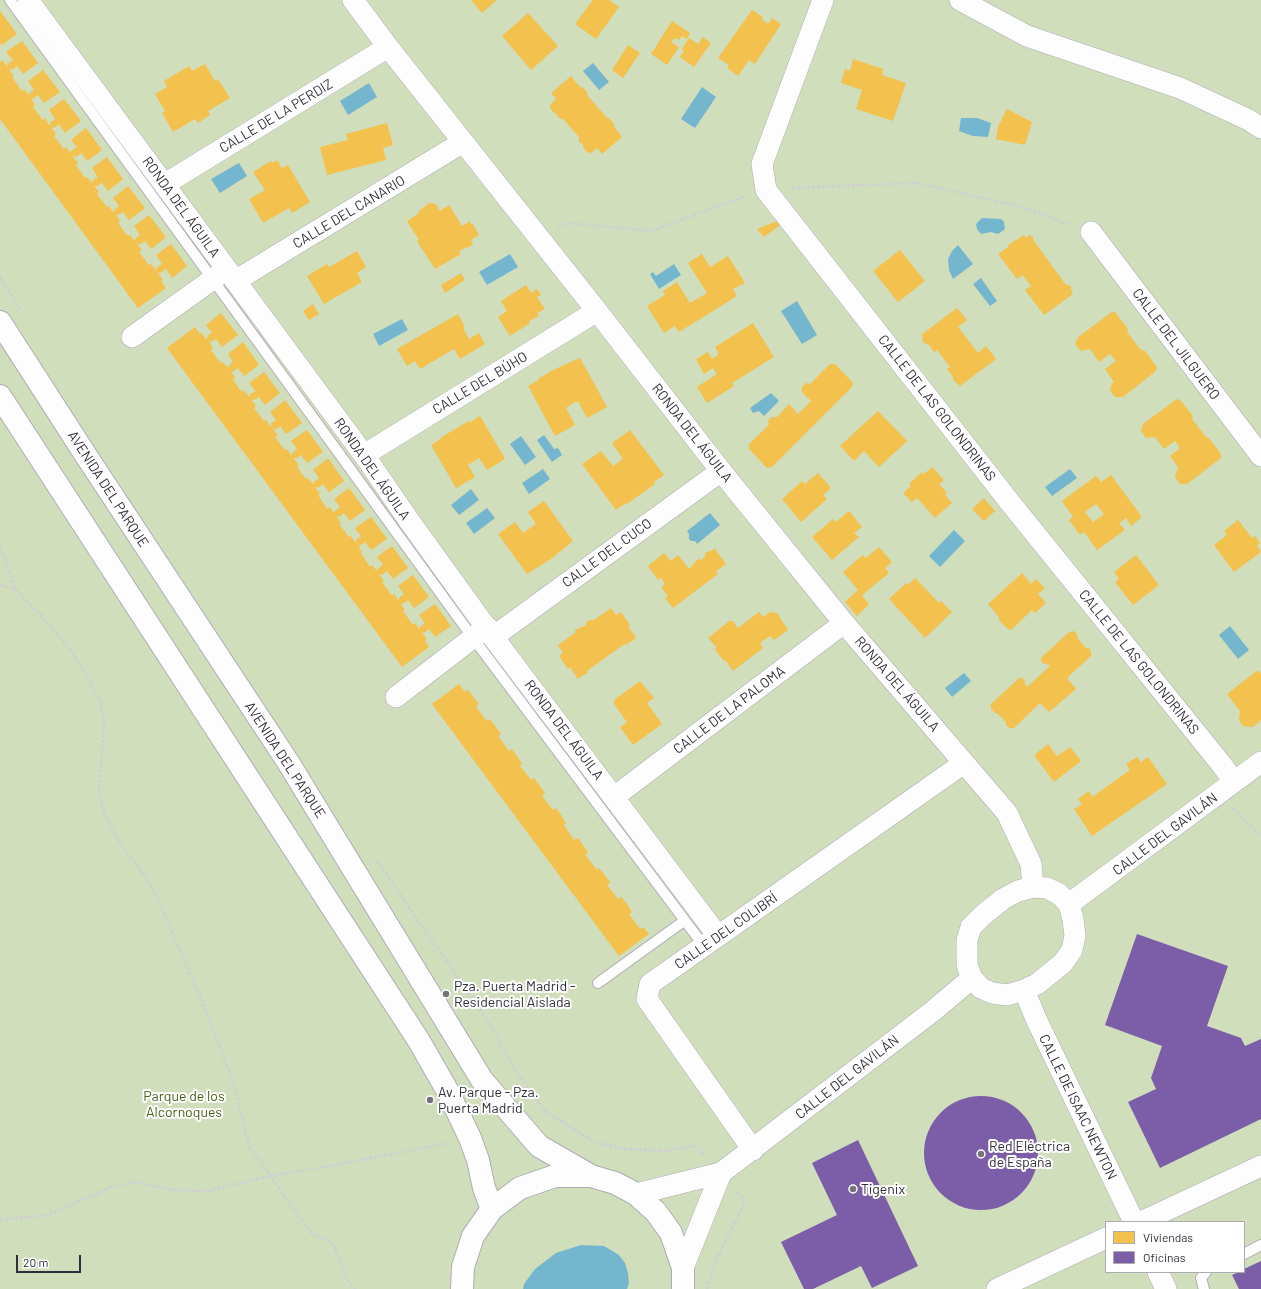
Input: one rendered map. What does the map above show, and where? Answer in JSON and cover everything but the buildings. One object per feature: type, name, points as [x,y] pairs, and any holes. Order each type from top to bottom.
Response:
[{"type":"street","name":"RONDA DEL ÁGUILA","points":[[28,0],[165,184],[225,276],[364,455],[484,634],[614,797],[711,941]]},
{"type":"street","name":"RONDA DEL ÁGUILA","points":[[353,0],[388,47],[540,238],[722,471],[844,623],[1007,813],[1031,864],[1033,887]]},
{"type":"street","points":[[960,0],[1027,36],[1180,88],[1249,120],[1261,128]]},
{"type":"street","name":"CALLE DE LAS GOLONDRINAS","points":[[816,3],[762,164],[766,190],[1007,499],[1222,765],[1226,788]]},
{"type":"street","name":"CALLE DE LA PERDIZ","points":[[165,184],[388,47]]},
{"type":"street","name":"CALLE DEL CANARIO","points":[[132,337],[225,276],[463,142]]},
{"type":"street","name":"CALLE DEL JILGUERO","points":[[1091,232],[1261,456]]},
{"type":"street","name":"CALLE DEL BÚHO","points":[[364,455],[597,311]]},
{"type":"street","name":"AVENIDA DEL PARQUE","points":[[0,322],[288,762],[482,1080],[539,1146],[591,1176]]},
{"type":"street","points":[[0,396],[419,1041],[447,1090],[470,1138],[478,1160],[484,1188],[492,1209]]},
{"type":"street","name":"CALLE DEL CUCO","points":[[396,697],[484,634],[722,471]]},
{"type":"street","name":"CALLE DE LA PALOMA","points":[[614,797],[844,623]]},
{"type":"street","name":"CALLE DEL GAVILÁN","points":[[1069,904],[1261,762]]},
{"type":"street","name":"CALLE DEL COLIBRÍ","points":[[753,1150],[647,999],[650,984],[964,763]]},
{"type":"street","points":[[1033,887],[1047,888],[1060,894],[1069,904],[1075,936],[1072,950],[1063,963],[1037,984],[1007,995],[992,993],[981,988],[972,978],[967,965],[967,940],[972,928],[983,914],[1003,899],[1018,891],[1033,887]]},
{"type":"street","name":"CALLE DEL GAVILÁN","points":[[636,1194],[721,1174],[972,978]]},
{"type":"street","name":"CALLE DE ISAAC NEWTON","points":[[1024,990],[1037,1021],[1134,1221]]},
{"type":"street","points":[[1143,1221],[1261,1166]]},
{"type":"street","points":[[683,1279],[721,1174]]},
{"type":"street","points":[[462,1289],[463,1267],[473,1236],[492,1209],[520,1188],[555,1176],[591,1176],[615,1183],[636,1194],[656,1212],[671,1233],[683,1279]]},
{"type":"street","points":[[997,1289],[1105,1238]]},
{"type":"street","points":[[1158,1273],[1166,1289]]},
{"type":"lane","points":[[10,0],[225,276],[484,634],[684,921],[711,941]]},
{"type":"lane","points":[[598,983],[684,921]]},
{"type":"lane","points":[[1245,1253],[1261,1245]]},
{"type":"lane","points":[[1204,1289],[1201,1278],[1205,1273]]},
{"type":"path","points":[[540,238],[567,223],[650,232],[766,190],[917,183],[1022,207],[1091,232]]},
{"type":"path","points":[[0,277],[23,315]]},
{"type":"path","points":[[0,547],[16,590],[40,614],[72,652],[100,700],[104,723],[99,790],[104,814],[122,846],[139,867],[157,897],[200,996],[234,1085],[249,1146],[310,1232],[333,1244],[345,1276],[355,1289]]},
{"type":"path","points":[[0,586],[16,590]]},
{"type":"path","points":[[1226,788],[1261,836]]},
{"type":"path","points":[[374,857],[477,1005],[499,1040],[514,1068],[545,1111],[594,1142],[625,1149],[665,1152],[695,1146],[744,1199],[742,1210],[733,1225],[714,1266],[707,1289]]},
{"type":"path","points":[[0,1220],[48,1215],[109,1188],[136,1182],[174,1190],[208,1191],[270,1176],[448,1143]]},
{"type":"green space","name":"Parque de los Alcornoques","points":[[0,0],[1261,0],[1261,1289],[0,1289]]},
{"type":"water","points":[[593,63],[609,82],[599,90],[583,71]]},
{"type":"water","points":[[369,83],[377,97],[348,115],[340,101]]},
{"type":"water","points":[[702,87],[716,97],[695,128],[681,119]]},
{"type":"water","points":[[961,118],[977,118],[991,123],[988,137],[973,136],[959,131]]},
{"type":"water","points":[[239,163],[247,176],[220,193],[211,179]]},
{"type":"water","points":[[982,218],[1001,219],[1004,222],[1005,229],[998,234],[991,232],[982,234],[977,229],[976,224]]},
{"type":"water","points":[[958,245],[973,264],[953,279],[949,270],[948,259],[952,251]]},
{"type":"water","points":[[510,254],[518,267],[487,285],[479,272]]},
{"type":"water","points":[[674,264],[681,275],[659,289],[650,274],[653,272],[656,276]]},
{"type":"water","points":[[981,278],[997,301],[990,306],[973,284]]},
{"type":"water","points":[[797,301],[817,335],[802,344],[781,311]]},
{"type":"water","points":[[402,319],[408,330],[379,346],[373,334]]},
{"type":"water","points":[[771,393],[779,401],[764,416],[759,411],[753,413],[750,408]]},
{"type":"water","points":[[544,435],[554,449],[558,448],[562,455],[552,462],[537,440]]},
{"type":"water","points":[[521,436],[536,457],[525,465],[510,444]]},
{"type":"water","points":[[543,469],[550,479],[529,494],[522,483]]},
{"type":"water","points":[[1070,469],[1077,478],[1052,496],[1045,487]]},
{"type":"water","points":[[471,489],[479,500],[459,515],[451,505]]},
{"type":"water","points":[[487,508],[495,518],[474,534],[466,523]]},
{"type":"water","points":[[710,513],[720,525],[697,544],[695,541],[691,541],[687,531]]},
{"type":"water","points":[[954,530],[965,541],[940,567],[929,556]]},
{"type":"water","points":[[1230,626],[1249,650],[1238,659],[1219,635]]},
{"type":"water","points":[[964,673],[971,681],[952,697],[945,688]]},
{"type":"water","points":[[581,1245],[604,1246],[619,1255],[625,1263],[628,1273],[629,1283],[627,1289],[523,1289],[524,1284],[535,1269],[556,1253]]},
{"type":"place","name":"Pza. Puerta Madrid - Residencial Aislada","points":[[446,994]]},
{"type":"place","name":"Av. Parque - Pza. Puerta Madrid","points":[[430,1100]]},
{"type":"place","name":"Red Eléctrica de España","points":[[981,1154]]},
{"type":"place","name":"Tigenix","points":[[853,1189]]}]
